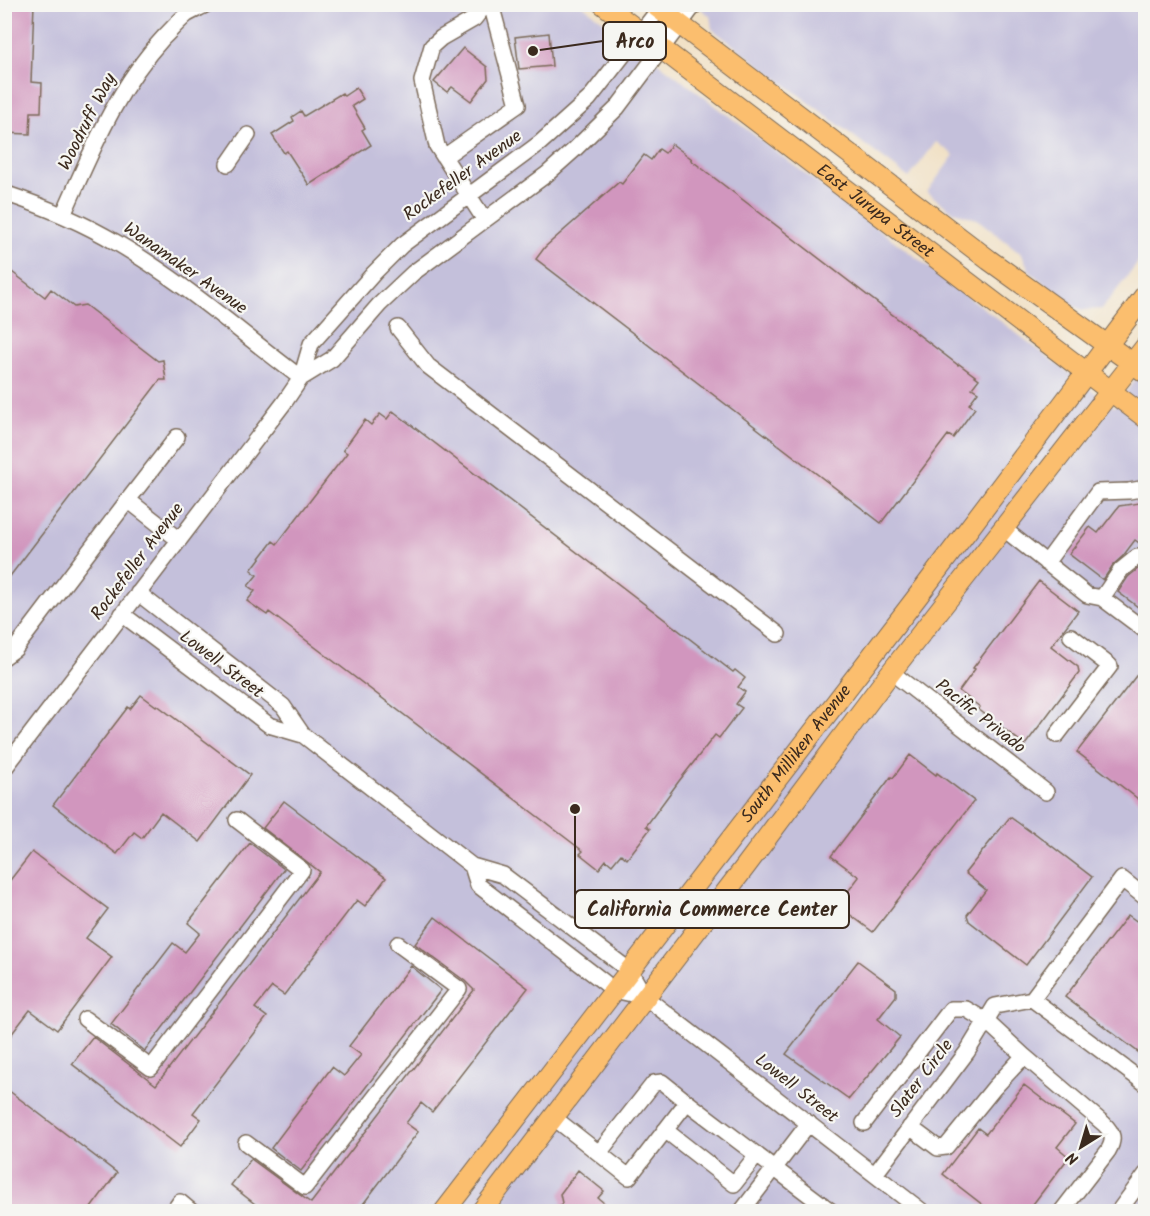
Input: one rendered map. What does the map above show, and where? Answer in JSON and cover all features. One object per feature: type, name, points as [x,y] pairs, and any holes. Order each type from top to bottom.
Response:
[{"type":"main road","name":"East Jurupa Street","points":[[603,4],[1146,418]]},
{"type":"main road","name":"East Jurupa Street","points":[[659,6],[680,25],[989,260],[1139,368]]},
{"type":"main road","name":"South Milliken Avenue","points":[[444,1212],[924,588],[1146,294]]},
{"type":"main road","name":"South Milliken Avenue","points":[[481,1212],[891,672],[1110,392],[1139,368],[1146,346]]},
{"type":"street","name":"Woodruff Way","points":[[63,215],[101,132],[124,89],[150,52],[168,33],[187,15],[207,4]]},
{"type":"street","points":[[484,219],[437,146],[422,81],[432,46],[441,38],[474,19],[486,4]]},
{"type":"street","points":[[444,157],[518,105],[491,4]]},
{"type":"street","name":"Rockefeller Avenue","points":[[301,378],[332,359],[379,304],[413,273],[547,174],[574,150],[617,108],[695,4]]},
{"type":"street","name":"Rockefeller Avenue","points":[[4,769],[301,378],[311,344],[402,245],[470,197],[540,143],[589,99],[641,33],[659,6]]},
{"type":"street","points":[[228,164],[248,135]]},
{"type":"street","name":"Wanamaker Avenue","points":[[4,193],[63,215],[117,243],[160,271],[301,378]]},
{"type":"street","points":[[398,328],[428,366],[778,634]]},
{"type":"street","points":[[4,657],[15,649],[177,436]]},
{"type":"street","points":[[1046,563],[1098,492],[1146,488]]},
{"type":"street","points":[[128,500],[179,540]]},
{"type":"street","points":[[1004,529],[1087,595],[1102,598],[1146,631]]},
{"type":"street","points":[[1102,598],[1121,570],[1137,557],[1146,559]]},
{"type":"street","name":"Lowell Street","points":[[138,593],[283,706],[303,735],[472,866],[503,876],[630,971],[645,997],[923,1212]]},
{"type":"street","name":"Lowell Street","points":[[122,614],[269,725],[303,735]]},
{"type":"street","points":[[1057,735],[1110,666],[1071,636]]},
{"type":"street","name":"Pacific Privado","points":[[891,672],[1046,792]]},
{"type":"street","points":[[85,1019],[151,1068],[158,1059],[302,870],[237,820]]},
{"type":"street","name":"Lowell Street","points":[[472,866],[478,885],[614,990],[645,997]]},
{"type":"street","points":[[1146,897],[1122,879],[1032,999],[1146,1084]]},
{"type":"street","points":[[246,1143],[305,1187],[459,989],[398,944]]},
{"type":"street","name":"Slater Circle","points":[[875,1174],[967,1052],[995,1005],[1032,999]]},
{"type":"street","points":[[864,1123],[951,1009],[966,1009],[986,1021],[1104,1124],[1112,1135],[1112,1143],[1108,1151],[1061,1212]]},
{"type":"street","points":[[910,1127],[938,1148],[946,1147],[993,1088],[1024,1056]]},
{"type":"street","points":[[599,1153],[654,1083],[662,1082],[832,1212]]},
{"type":"street","points":[[553,1117],[629,1177],[687,1102]]},
{"type":"street","points":[[741,1212],[809,1123]]},
{"type":"street","points":[[664,1130],[734,1184],[757,1155]]},
{"type":"street","points":[[1118,1212],[1146,1174]]},
{"type":"street","points":[[172,1212],[180,1202],[192,1212]]},
{"type":"shaded area","points":[[5,5],[582,5],[1114,407],[1145,367],[1145,1211],[5,1212]]},
{"type":"shaded area","points":[[696,5],[1145,5],[1145,254],[1102,309],[1083,310],[1073,306],[1030,272],[1022,254],[977,219],[952,211],[927,192],[954,155],[936,142],[909,178],[712,29],[710,16]]},
{"type":"building","points":[[4,4],[34,4],[31,82],[42,83],[41,112],[31,112],[30,134],[4,133]]},
{"type":"building","points":[[549,33],[552,66],[519,69],[515,37]]},
{"type":"building","points":[[463,48],[487,67],[488,79],[471,101],[452,87],[447,92],[434,82]]},
{"type":"building","points":[[356,88],[363,99],[352,106],[365,128],[362,130],[371,145],[309,185],[287,151],[284,153],[272,135],[294,121],[292,117],[301,111],[304,116],[342,93],[344,96]]},
{"type":"building","points":[[672,144],[979,379],[972,388],[978,392],[969,404],[975,408],[953,438],[948,435],[881,523],[536,259],[545,247],[619,182],[622,184],[644,155],[651,160],[659,149],[665,153]]},
{"type":"building","points":[[4,266],[45,297],[51,289],[74,307],[85,305],[158,361],[163,360],[166,380],[160,380],[4,584]]},
{"type":"building","points":[[393,411],[733,672],[735,670],[745,678],[738,687],[745,692],[736,704],[742,708],[719,738],[715,735],[679,781],[646,826],[650,829],[627,859],[621,854],[612,865],[606,860],[599,869],[580,854],[583,851],[269,612],[267,615],[247,601],[255,591],[248,586],[257,575],[251,570],[273,541],[277,544],[347,453],[343,450],[365,420],[371,425],[380,414],[387,419]]},
{"type":"building","points":[[1146,502],[1146,548],[1135,540],[1103,580],[1069,554],[1090,527],[1098,533],[1119,506]]},
{"type":"building","points":[[1139,568],[1146,569],[1146,613],[1118,592],[1128,577]]},
{"type":"building","points":[[1039,581],[1078,611],[1051,646],[1078,667],[1079,673],[1025,745],[978,709],[980,707],[959,691],[975,669],[973,668]]},
{"type":"building","points":[[1146,663],[1146,805],[1077,752]]},
{"type":"building","points":[[141,695],[250,775],[200,842],[161,812],[142,838],[134,832],[117,854],[53,805],[128,707],[130,709]]},
{"type":"building","points":[[910,755],[974,801],[873,932],[840,907],[840,902],[859,877],[831,856]]},
{"type":"building","points":[[284,801],[386,878],[365,906],[357,900],[284,995],[272,987],[255,1008],[267,1017],[193,1113],[201,1119],[180,1147],[72,1064],[93,1037],[156,1085],[320,872],[263,828]]},
{"type":"building","points":[[1010,817],[1092,877],[1026,965],[969,921],[967,915],[986,890],[965,873]]},
{"type":"building","points":[[250,843],[284,869],[145,1051],[111,1024],[173,943],[185,952],[200,933],[188,923]]},
{"type":"building","points":[[32,852],[108,909],[86,938],[112,957],[57,1030],[30,1010],[4,1044],[4,888]]},
{"type":"building","points":[[1128,915],[1146,928],[1146,1058],[1065,997]]},
{"type":"building","points":[[435,917],[528,988],[432,1112],[421,1103],[406,1123],[418,1132],[357,1212],[265,1212],[231,1185],[251,1159],[311,1203],[474,990],[415,944]]},
{"type":"building","points":[[858,961],[896,989],[896,996],[878,1019],[900,1037],[849,1099],[786,1054]]},
{"type":"building","points":[[411,966],[441,990],[301,1171],[271,1148],[332,1067],[344,1076],[361,1055],[349,1046]]},
{"type":"building","points":[[1024,1085],[1075,1124],[1057,1147],[1069,1157],[1027,1212],[992,1212],[943,1174],[978,1128],[986,1134]]},
{"type":"building","points":[[4,1087],[117,1173],[88,1212],[4,1212]]},
{"type":"building","points":[[578,1170],[604,1191],[598,1198],[615,1212],[555,1212],[562,1203],[560,1194]]},
{"type":"place","name":"Arco","points":[[533,51]]},
{"type":"place","name":"California Commerce Center","points":[[575,809]]}]
